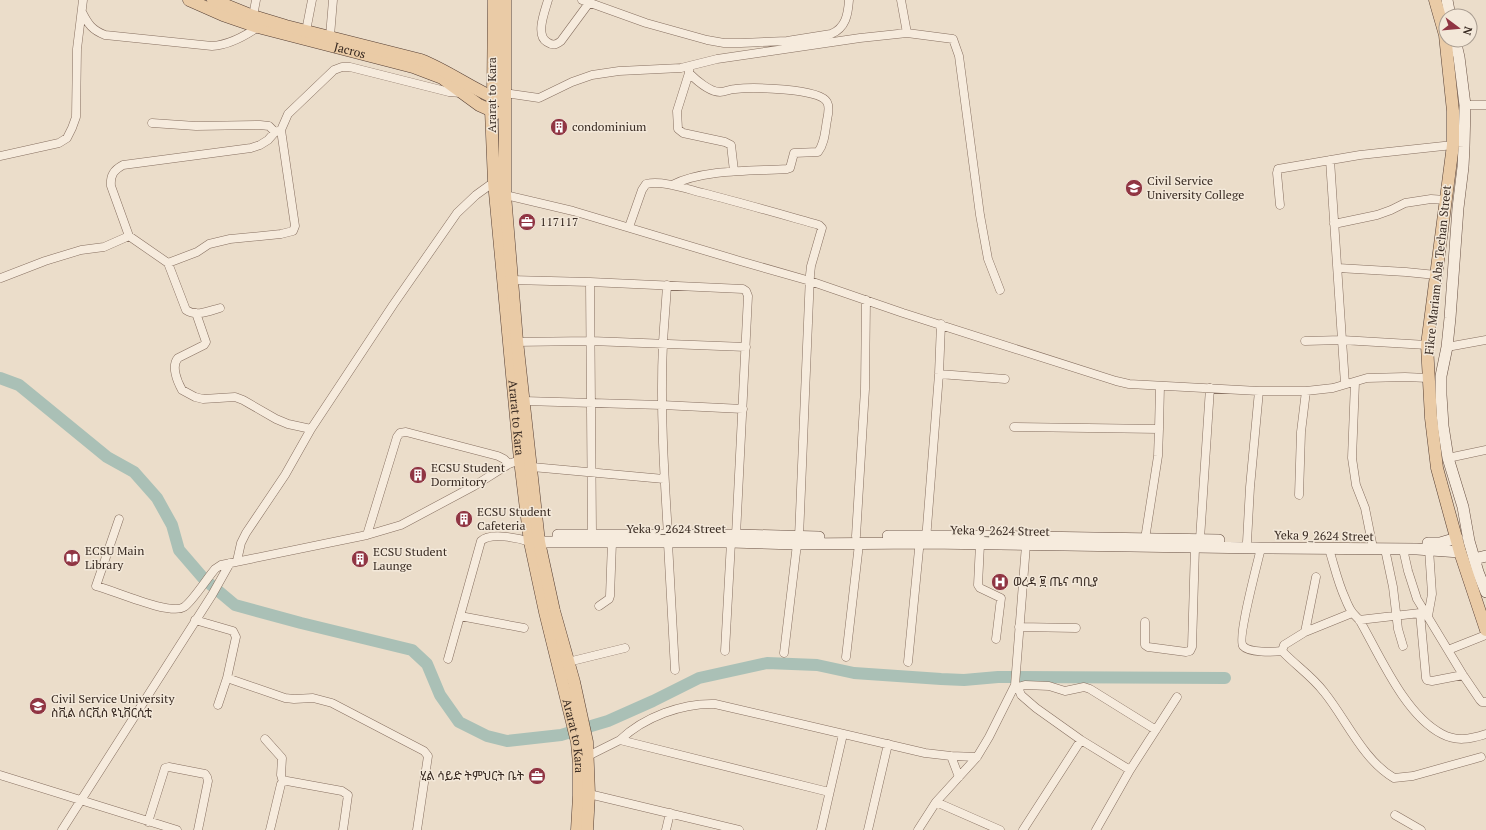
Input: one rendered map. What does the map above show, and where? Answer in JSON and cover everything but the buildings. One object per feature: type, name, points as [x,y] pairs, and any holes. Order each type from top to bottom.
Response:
[{"type":"main road","name":"Jacros","points":[[189,0],[225,11],[253,16],[421,60],[436,66],[493,97],[504,98]]},
{"type":"main road","name":"Jacros","points":[[213,0],[225,11],[258,27],[413,67],[442,78],[479,105],[504,116]]},
{"type":"main road","name":"Ararat to Kara","points":[[494,0],[493,97],[491,110],[494,182],[513,342],[524,401],[532,467],[531,539]]},
{"type":"main road","name":"Ararat to Kara","points":[[505,0],[505,195],[511,280],[514,462],[531,539],[582,742],[588,794],[586,830]]},
{"type":"main road","name":"Fikre Mariam Aba Techan Street","points":[[1435,0],[1445,35],[1453,111],[1453,145],[1443,232],[1427,345],[1431,418],[1437,468],[1460,552],[1486,630]]},
{"type":"main road","points":[[1457,48],[1465,105],[1463,167],[1458,208],[1447,347],[1441,376],[1440,395],[1448,458],[1463,507],[1474,559],[1486,592]]},
{"type":"main road","name":"Yeka 9_2624 Street","points":[[567,538],[592,534],[668,539]]},
{"type":"main road","name":"Yeka 9_2624 Street","points":[[531,539],[567,538],[612,542],[734,538],[798,540],[1145,539],[1261,548],[1385,550],[1429,549],[1440,546],[1457,538]]},
{"type":"main road","name":"Yeka 9_2624 Street","points":[[923,539],[980,544],[1026,545],[1295,541],[1440,546],[1460,552]]},
{"type":"main road","points":[[1474,559],[1486,556]]},
{"type":"main road","name":"Ararat to Kara","points":[[550,611],[568,662],[578,723]]},
{"type":"main road","name":"Ararat to Kara","points":[[577,830],[579,796],[585,761]]},
{"type":"street","points":[[0,156],[59,143],[67,138],[76,117],[76,49],[83,0]]},
{"type":"street","points":[[253,16],[256,0]]},
{"type":"street","points":[[306,31],[312,0]]},
{"type":"street","points":[[330,36],[333,0]]},
{"type":"street","points":[[548,0],[541,35],[543,40],[551,45],[557,45],[561,41],[586,2],[646,23],[707,40],[741,43],[788,41],[831,34],[838,31],[844,24],[849,0]]},
{"type":"street","points":[[901,0],[907,33]]},
{"type":"street","points":[[82,12],[95,32],[105,35],[212,46],[218,46],[247,35],[258,27]]},
{"type":"street","points":[[504,98],[539,98],[572,82],[592,75],[619,71],[689,70],[717,59],[771,50],[907,33],[953,39],[959,56],[988,259],[1000,290]]},
{"type":"street","points":[[220,308],[196,313],[186,310],[168,263],[129,236],[112,186],[111,179],[115,170],[122,165],[260,146],[278,131],[288,114],[329,74],[342,67],[350,67],[395,77],[449,92],[462,93]]},
{"type":"street","points":[[689,70],[677,111],[678,129],[683,133],[725,142],[731,145],[734,172]]},
{"type":"street","points":[[672,185],[681,180],[696,177],[734,172],[790,168],[792,154],[818,152],[822,148],[829,107],[824,99],[794,90],[764,87],[734,89],[721,92],[707,86],[689,70]]},
{"type":"street","points":[[1465,105],[1486,105]]},
{"type":"street","points":[[152,123],[196,126],[260,124],[269,126],[278,131]]},
{"type":"street","points":[[168,263],[197,252],[209,244],[230,239],[281,234],[293,231],[295,226],[278,131]]},
{"type":"street","points":[[1280,205],[1277,173],[1278,169],[1360,155],[1453,145]]},
{"type":"street","points":[[1330,160],[1345,384]]},
{"type":"street","points":[[62,830],[233,562],[246,533],[285,475],[310,429],[392,305],[457,213],[476,195],[494,182]]},
{"type":"street","points":[[629,227],[642,190],[646,184],[652,182],[672,185],[763,208],[821,226],[822,229],[811,266],[807,323],[798,540],[784,654]]},
{"type":"street","points":[[505,195],[573,211],[810,281],[1116,381],[1130,384],[1259,391],[1306,391],[1333,388],[1367,378],[1405,376],[1428,378]]},
{"type":"street","points":[[1334,224],[1377,215],[1406,204],[1431,199],[1446,200]]},
{"type":"street","points":[[1,278],[45,261],[81,250],[104,247],[129,236]]},
{"type":"street","points":[[1338,268],[1436,275]]},
{"type":"street","points":[[511,280],[667,285],[743,289],[746,291],[748,296],[743,408],[725,651]]},
{"type":"street","points":[[590,282],[592,534]]},
{"type":"street","points":[[667,285],[663,343],[662,405],[664,479],[675,670]]},
{"type":"street","points":[[846,657],[857,540],[865,389],[866,300]]},
{"type":"street","points":[[196,313],[206,342],[204,345],[175,361],[174,366],[182,390],[203,400],[235,397],[288,424],[310,429]]},
{"type":"street","points":[[908,662],[923,539],[939,374],[940,324]]},
{"type":"street","points":[[1305,342],[1342,340],[1427,345]]},
{"type":"street","points":[[1447,347],[1486,340]]},
{"type":"street","points":[[513,342],[591,341],[746,347]]},
{"type":"street","points":[[939,374],[1005,379]]},
{"type":"street","points":[[1355,382],[1352,458],[1356,485],[1365,508],[1372,543]]},
{"type":"street","points":[[1145,539],[1158,456],[1160,386]]},
{"type":"street","points":[[1145,622],[1145,645],[1148,647],[1186,652],[1190,651],[1192,647],[1197,543],[1210,388]]},
{"type":"street","points":[[1247,542],[1250,487],[1259,391]]},
{"type":"street","points":[[1299,495],[1301,432],[1306,391]]},
{"type":"street","points":[[524,401],[743,408]]},
{"type":"street","points":[[1014,427],[1159,429]]},
{"type":"street","points":[[367,535],[397,437],[400,433],[406,432],[427,437],[514,462]]},
{"type":"street","points":[[1448,458],[1486,450]]},
{"type":"street","points":[[119,519],[96,586],[144,603],[176,610],[185,606],[215,569],[233,562],[367,535],[409,522],[514,462]]},
{"type":"street","points":[[532,467],[664,479]]},
{"type":"street","points":[[448,660],[481,542],[485,538],[511,537],[531,539]]},
{"type":"street","points":[[599,606],[609,599],[610,596],[612,542]]},
{"type":"street","points":[[980,544],[978,586],[1002,598],[996,639]]},
{"type":"street","points":[[1026,545],[1016,668],[1016,684],[1021,695],[1025,700],[1081,740],[1130,770]]},
{"type":"street","points":[[1261,548],[1241,642],[1243,646],[1249,649],[1271,652],[1282,650]]},
{"type":"street","points":[[1329,549],[1345,598],[1352,613],[1359,620],[1383,664],[1416,712],[1427,723],[1443,735],[1464,740],[1486,734]]},
{"type":"street","points":[[1404,549],[1412,586],[1424,613],[1480,700],[1482,702],[1486,702]]},
{"type":"street","points":[[1429,549],[1432,594],[1424,613],[1426,678],[1432,681],[1463,675]]},
{"type":"street","points":[[1385,550],[1392,581],[1399,633],[1403,646]]},
{"type":"street","points":[[1305,632],[1316,577]]},
{"type":"street","points":[[1282,650],[1284,645],[1305,632],[1352,613]]},
{"type":"street","points":[[1359,620],[1424,613]]},
{"type":"street","points":[[460,616],[524,628]]},
{"type":"street","points":[[195,620],[233,631],[235,633],[236,637],[228,678],[218,705]]},
{"type":"street","points":[[1019,627],[1076,628]]},
{"type":"street","points":[[1448,650],[1486,635]]},
{"type":"street","points":[[568,662],[625,648]]},
{"type":"street","points":[[1282,650],[1325,692],[1364,750],[1378,766],[1394,778],[1413,776],[1481,757]]},
{"type":"street","points":[[228,678],[285,698],[313,698],[332,703],[424,751],[428,756],[417,830]]},
{"type":"street","points":[[1016,684],[1043,686],[1065,691],[1084,688],[1090,689],[1156,730]]},
{"type":"street","points":[[918,830],[936,802],[977,757],[1016,684]]},
{"type":"street","points":[[1096,830],[1130,770],[1177,697]]},
{"type":"street","points":[[585,761],[620,740],[645,722],[672,711],[692,706],[710,704],[925,752],[951,756],[977,757]]},
{"type":"street","points":[[821,830],[843,734]]},
{"type":"street","points":[[265,739],[282,758],[281,775],[283,782],[270,830]]},
{"type":"street","points":[[620,740],[829,792]]},
{"type":"street","points":[[1023,830],[1081,740]]},
{"type":"street","points":[[868,830],[888,744]]},
{"type":"street","points":[[951,756],[959,778]]},
{"type":"street","points":[[148,822],[165,768],[169,767],[205,774],[207,776],[208,781],[198,830]]},
{"type":"street","points":[[0,775],[177,830]]},
{"type":"street","points":[[283,782],[287,781],[346,793],[348,795],[343,830]]},
{"type":"street","points":[[588,794],[738,830]]},
{"type":"street","points":[[936,802],[1000,830]]},
{"type":"street","points":[[666,830],[670,813]]},
{"type":"street","points":[[1395,815],[1421,830]]},
{"type":"waterway","points":[[0,378],[19,385],[107,457],[134,472],[157,498],[172,525],[179,550],[204,579],[235,605],[412,650],[427,664],[440,695],[459,722],[487,736],[507,741],[561,735],[608,721],[699,678],[767,663],[817,665],[854,673],[964,680],[998,677],[1225,678]]},
{"type":"place","name":"condominium","points":[[559,127]]},
{"type":"place","name":"Civil Service University College","points":[[1134,188]]},
{"type":"place","name":"117117","points":[[527,222]]},
{"type":"place","name":"ECSU Student Dormitory","points":[[418,475]]},
{"type":"place","name":"ECSU Student Cafeteria","points":[[464,519]]},
{"type":"place","name":"ECSU Main Library","points":[[72,558]]},
{"type":"place","name":"ECSU Student Launge","points":[[360,559]]},
{"type":"place","name":"ወረዳ ፱ ጤና ጣቢያ","points":[[1000,582]]},
{"type":"place","name":"Civil Service University ስቪል ሰርቪስ ዩኒቨርሲቲ","points":[[38,706]]},
{"type":"place","name":"ሂል ሳይድ ትምህርት ቤት","points":[[537,776]]}]
